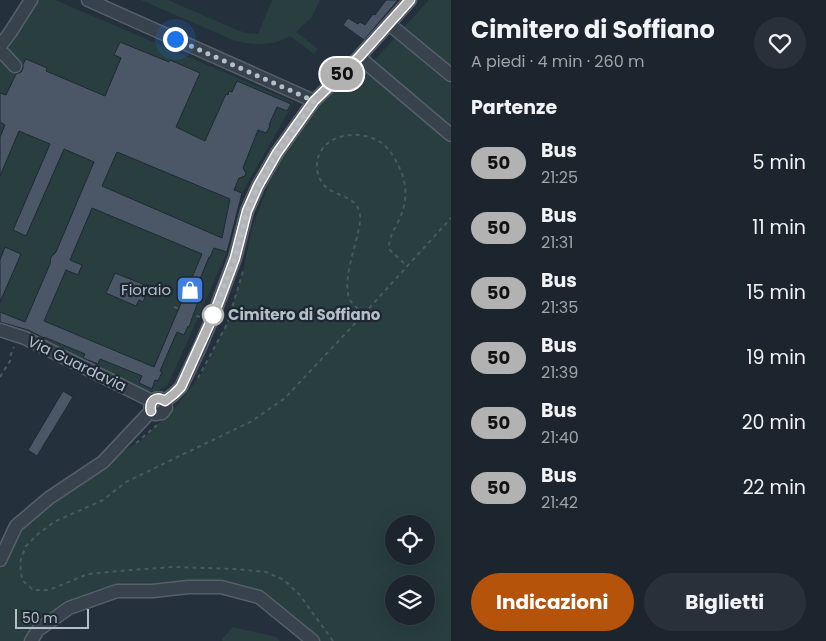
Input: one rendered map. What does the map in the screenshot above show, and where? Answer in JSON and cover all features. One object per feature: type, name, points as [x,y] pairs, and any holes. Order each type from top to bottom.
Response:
[{"type":"street","points":[[0,46],[32,0]]},
{"type":"street","points":[[88,0],[314,101]]},
{"type":"street","points":[[0,560],[16,526],[49,498],[103,462],[156,404],[174,394],[181,387],[214,314],[235,258],[247,211],[258,186],[277,153],[314,101],[359,57],[410,0]]},
{"type":"street","points":[[389,24],[451,75]]},
{"type":"street","points":[[0,53],[4,54],[15,66]]},
{"type":"street","points":[[359,57],[451,135]]},
{"type":"street","name":"Via Guardavia","points":[[0,330],[20,336],[156,404]]},
{"type":"street","points":[[30,641],[38,630],[69,608],[117,592],[153,591],[188,587],[221,587],[259,597],[313,641]]},
{"type":"path","points":[[364,314],[351,301],[348,292],[348,274],[360,225],[361,216],[359,208],[352,200],[344,195],[332,192],[323,185],[318,173],[317,164],[319,156],[326,144],[335,138],[344,135],[356,135],[380,142],[398,166],[403,176],[406,201],[390,235],[389,249],[407,266]]},
{"type":"path","points":[[333,641],[299,594],[284,580],[266,572],[173,567],[132,570],[88,574],[49,590],[33,590],[22,580],[20,562],[26,546],[54,522],[103,500],[126,482],[252,421],[284,398],[364,314],[451,218]]},
{"type":"path","points":[[195,382],[227,324],[244,268]]},
{"type":"path","points":[[174,307],[200,317]]},
{"type":"path","points":[[0,377],[10,361],[11,354],[20,336]]},
{"type":"path","points":[[132,446],[140,442],[160,422]]},
{"type":"green space","name":"Cimitero di Soffiano","points":[[22,0],[55,0],[294,102],[242,193],[227,252],[168,385],[157,391],[142,391],[0,327],[0,33]]},
{"type":"green space","points":[[141,0],[168,0],[237,30],[258,34],[272,0],[320,0],[312,17],[296,32],[318,49],[314,54],[290,36],[277,42],[263,44],[233,40]]},
{"type":"green space","points":[[429,0],[451,0],[451,129],[372,63]]},
{"type":"green space","points":[[357,66],[364,72],[368,67],[451,143],[451,641],[301,641],[304,633],[259,597],[221,587],[117,591],[69,608],[31,641],[0,641],[0,560],[16,526],[103,462],[139,442],[174,409],[200,376],[227,324],[244,268],[252,228],[276,165],[294,137]]},
{"type":"green space","points":[[233,627],[277,637],[280,641],[222,641]]},
{"type":"building","points":[[386,0],[398,0],[364,40],[343,25],[348,18],[358,24],[360,22],[365,25]]},
{"type":"building","points":[[120,42],[200,73],[176,127],[205,141],[226,94],[228,95],[229,91],[232,92],[237,81],[291,104],[287,111],[277,107],[266,133],[258,130],[243,168],[246,173],[245,176],[239,178],[234,190],[242,193],[227,252],[214,248],[209,257],[193,296],[199,299],[189,327],[184,335],[177,332],[160,371],[162,372],[158,381],[155,380],[152,389],[139,383],[142,376],[100,359],[98,364],[83,358],[85,354],[28,330],[0,322],[0,312],[25,322],[50,264],[51,257],[56,252],[94,162],[64,149],[26,236],[13,230],[50,144],[19,131],[0,176],[0,137],[5,125],[0,122],[0,93],[6,95],[16,74],[21,72],[26,59],[47,68],[46,71],[105,96],[121,58],[114,55]],"holes":[[[117,152],[230,199],[222,238],[102,186]],[[92,208],[202,254],[154,367],[44,321],[66,270],[78,275],[82,265],[70,260]]]},
{"type":"building","points":[[5,247],[21,254],[0,302],[0,260]]},
{"type":"building","points":[[115,273],[145,285],[143,291],[147,293],[143,302],[139,300],[136,306],[106,293]]},
{"type":"building","points":[[63,391],[73,397],[37,456],[28,450]]},
{"type":"bus line","name":"50","points":[[151,411],[152,401],[156,398],[165,401],[181,387],[214,314],[235,258],[247,211],[258,186],[277,153],[314,101],[359,57],[410,0]]},
{"type":"place","name":"Fioraio","points":[[190,290]]},
{"type":"place","name":"Cimitero di Soffiano","points":[[213,315]]},
{"type":"route","points":[[175,39],[314,101],[277,153],[258,186],[247,211],[235,258],[213,315]]}]
